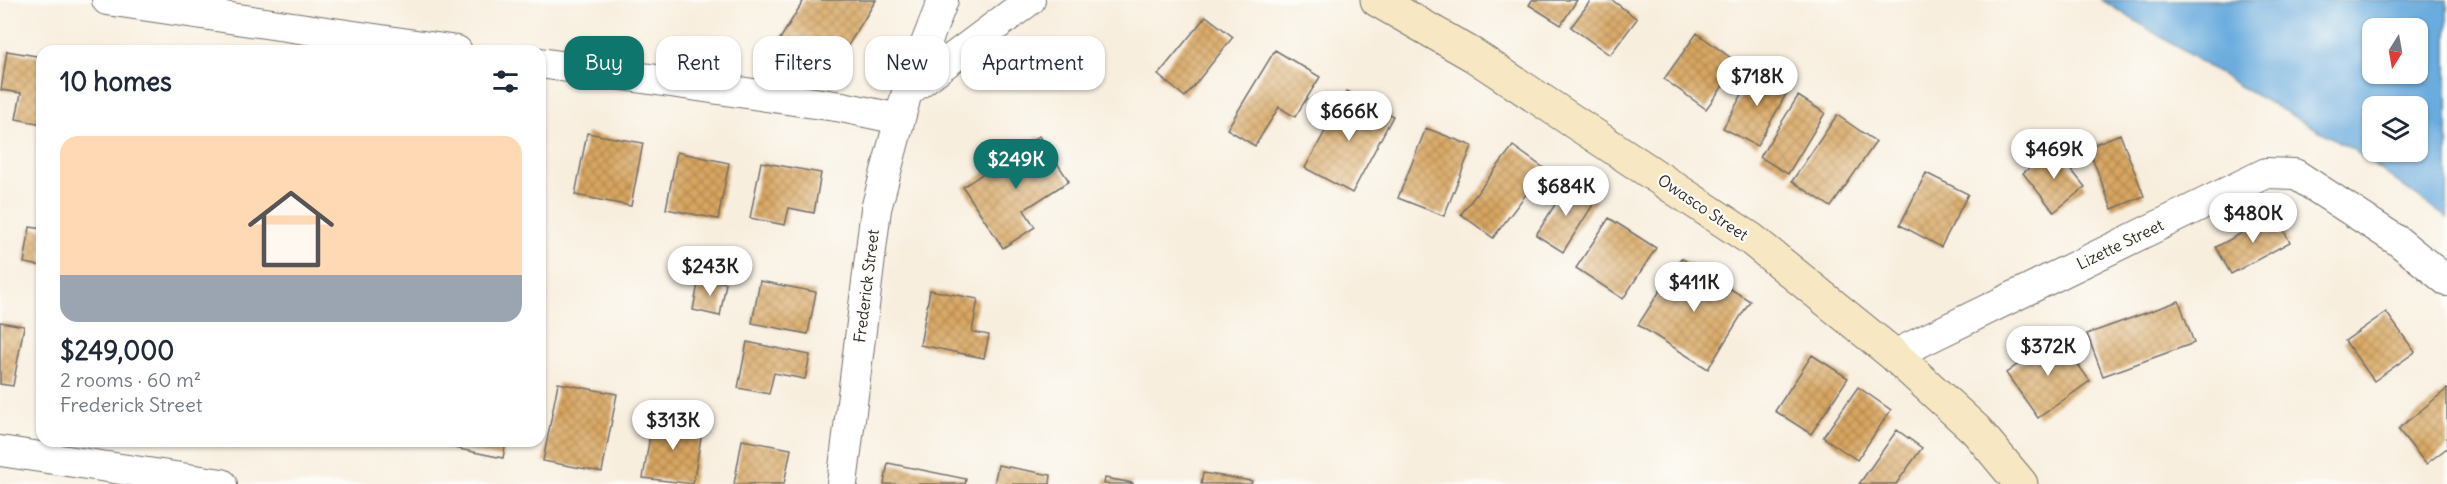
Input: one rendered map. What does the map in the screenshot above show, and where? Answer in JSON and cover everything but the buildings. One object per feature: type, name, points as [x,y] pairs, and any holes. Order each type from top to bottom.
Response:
[{"type":"main road","name":"Owasco Street","points":[[1377,0],[1482,61],[1751,239],[1894,355],[1976,430],[2021,484]]},
{"type":"street","points":[[107,0],[416,45]]},
{"type":"street","name":"Frederick Street","points":[[842,484],[876,209],[903,105],[943,0]]},
{"type":"street","points":[[546,64],[842,107],[903,105],[1030,0]]},
{"type":"street","name":"Lizette Street","points":[[1894,355],[2266,173],[2281,171],[2295,174],[2398,241],[2447,281]]},
{"type":"street","points":[[0,451],[222,484]]},
{"type":"water","points":[[2102,0],[2447,0],[2447,218],[2370,162],[2428,162],[2428,96],[2362,96],[2362,156],[2241,87]]}]
